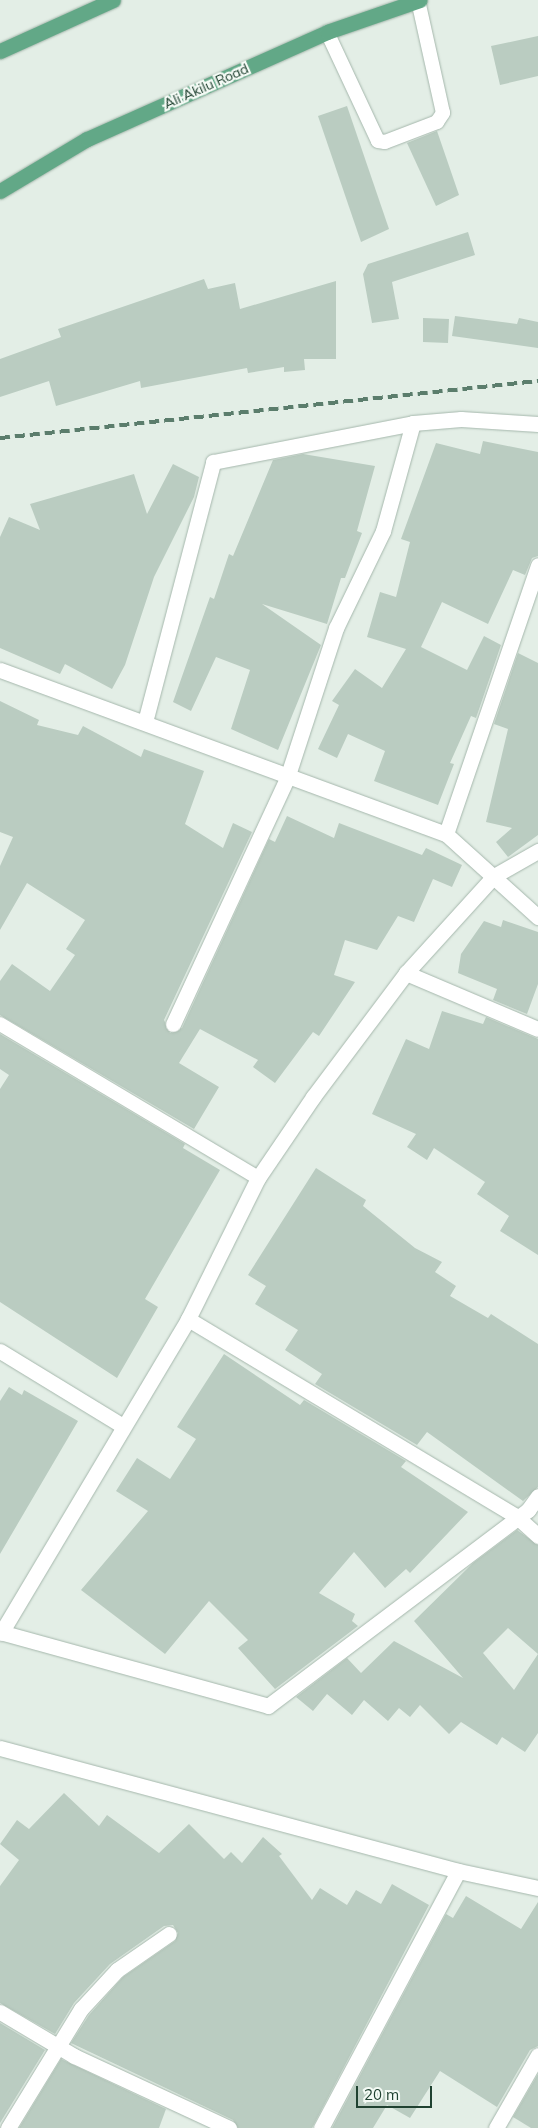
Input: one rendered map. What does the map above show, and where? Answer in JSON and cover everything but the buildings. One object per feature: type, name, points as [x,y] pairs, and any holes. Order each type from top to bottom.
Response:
[{"type":"main road","points":[[0,51],[113,0]]},
{"type":"main road","name":"Ali Akilu Road","points":[[0,191],[88,139],[327,32],[419,0]]},
{"type":"street","points":[[145,722],[212,462],[413,423],[461,418],[538,424]]},
{"type":"street","points":[[173,1024],[287,778],[336,628],[383,531],[413,423]]},
{"type":"street","points":[[446,834],[538,565]]},
{"type":"street","points":[[0,670],[145,722],[287,778],[446,834],[538,917]]},
{"type":"street","points":[[538,851],[494,876],[406,973],[313,1097],[258,1178],[188,1319],[122,1425],[0,1632],[268,1706],[516,1516],[528,1510],[538,1496]]},
{"type":"street","points":[[406,973],[538,1029]]},
{"type":"street","points":[[188,1319],[516,1516],[538,1536]]},
{"type":"street","points":[[0,1351],[122,1425]]},
{"type":"street","points":[[0,1748],[458,1872],[538,1888]]},
{"type":"street","points":[[321,2128],[458,1872]]},
{"type":"street","points":[[8,2128],[60,2048],[81,2009],[117,1970],[169,1934]]},
{"type":"street","points":[[0,2012],[60,2048],[229,2128]]},
{"type":"street","points":[[496,2128],[538,2054]]},
{"type":"lane","points":[[327,32],[378,141],[385,142],[437,122],[443,113],[419,0]]},
{"type":"lane","points":[[0,1024],[258,1178]]},
{"type":"railway","points":[[0,438],[538,381]]}]
